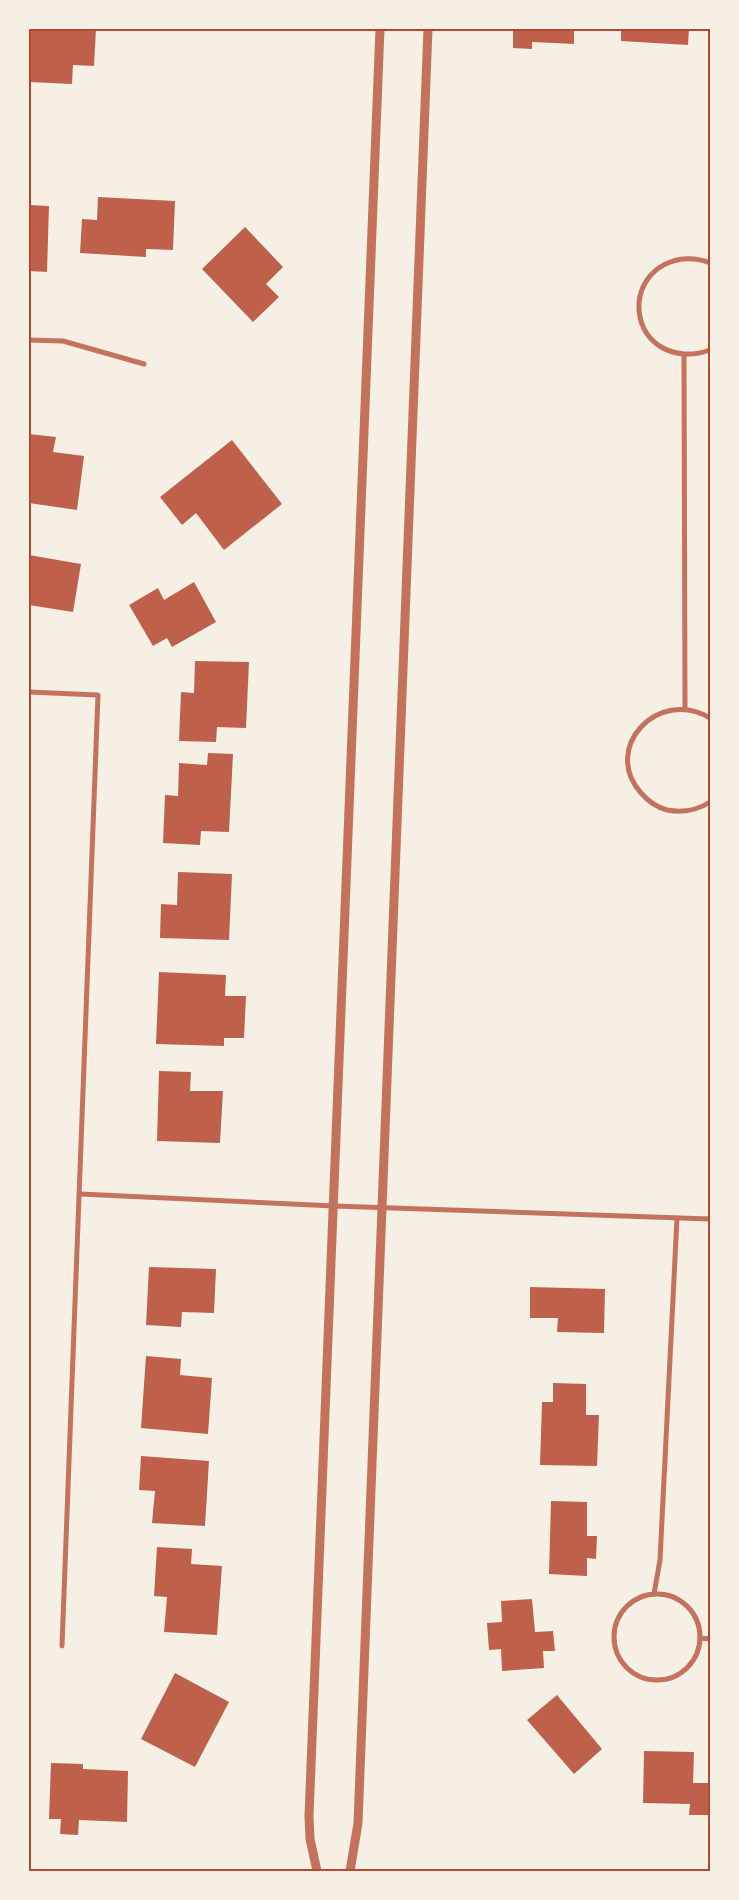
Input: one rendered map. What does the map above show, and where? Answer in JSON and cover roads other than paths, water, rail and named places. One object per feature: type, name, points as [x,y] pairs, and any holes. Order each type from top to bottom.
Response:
[{"type":"street","points":[[318,1871],[310,1839],[309,1816],[380,29]]},
{"type":"street","points":[[350,1871],[358,1823],[428,29]]},
{"type":"street","points":[[710,263],[694,258],[678,258],[664,264],[652,274],[643,287],[639,302],[640,317],[646,332],[656,344],[669,352],[684,355],[699,354],[710,350]]},
{"type":"street","points":[[29,340],[63,341],[144,364]]},
{"type":"street","points":[[684,355],[685,708]]},
{"type":"street","points":[[29,692],[98,695],[62,1646]]},
{"type":"street","points":[[710,718],[685,708],[668,710],[653,716],[640,726],[632,741],[628,757],[630,773],[642,794],[662,808],[678,812],[694,810],[710,802]]},
{"type":"street","points":[[80,1194],[383,1208],[710,1219]]},
{"type":"street","points":[[654,1594],[660,1560],[677,1218]]},
{"type":"street","points":[[654,1594],[666,1595],[687,1606],[699,1626],[700,1638],[694,1660],[677,1676],[654,1680],[642,1678],[628,1668],[618,1654],[614,1643],[618,1620],[624,1610],[632,1602],[654,1594]]},
{"type":"street","points":[[700,1638],[710,1639]]}]
